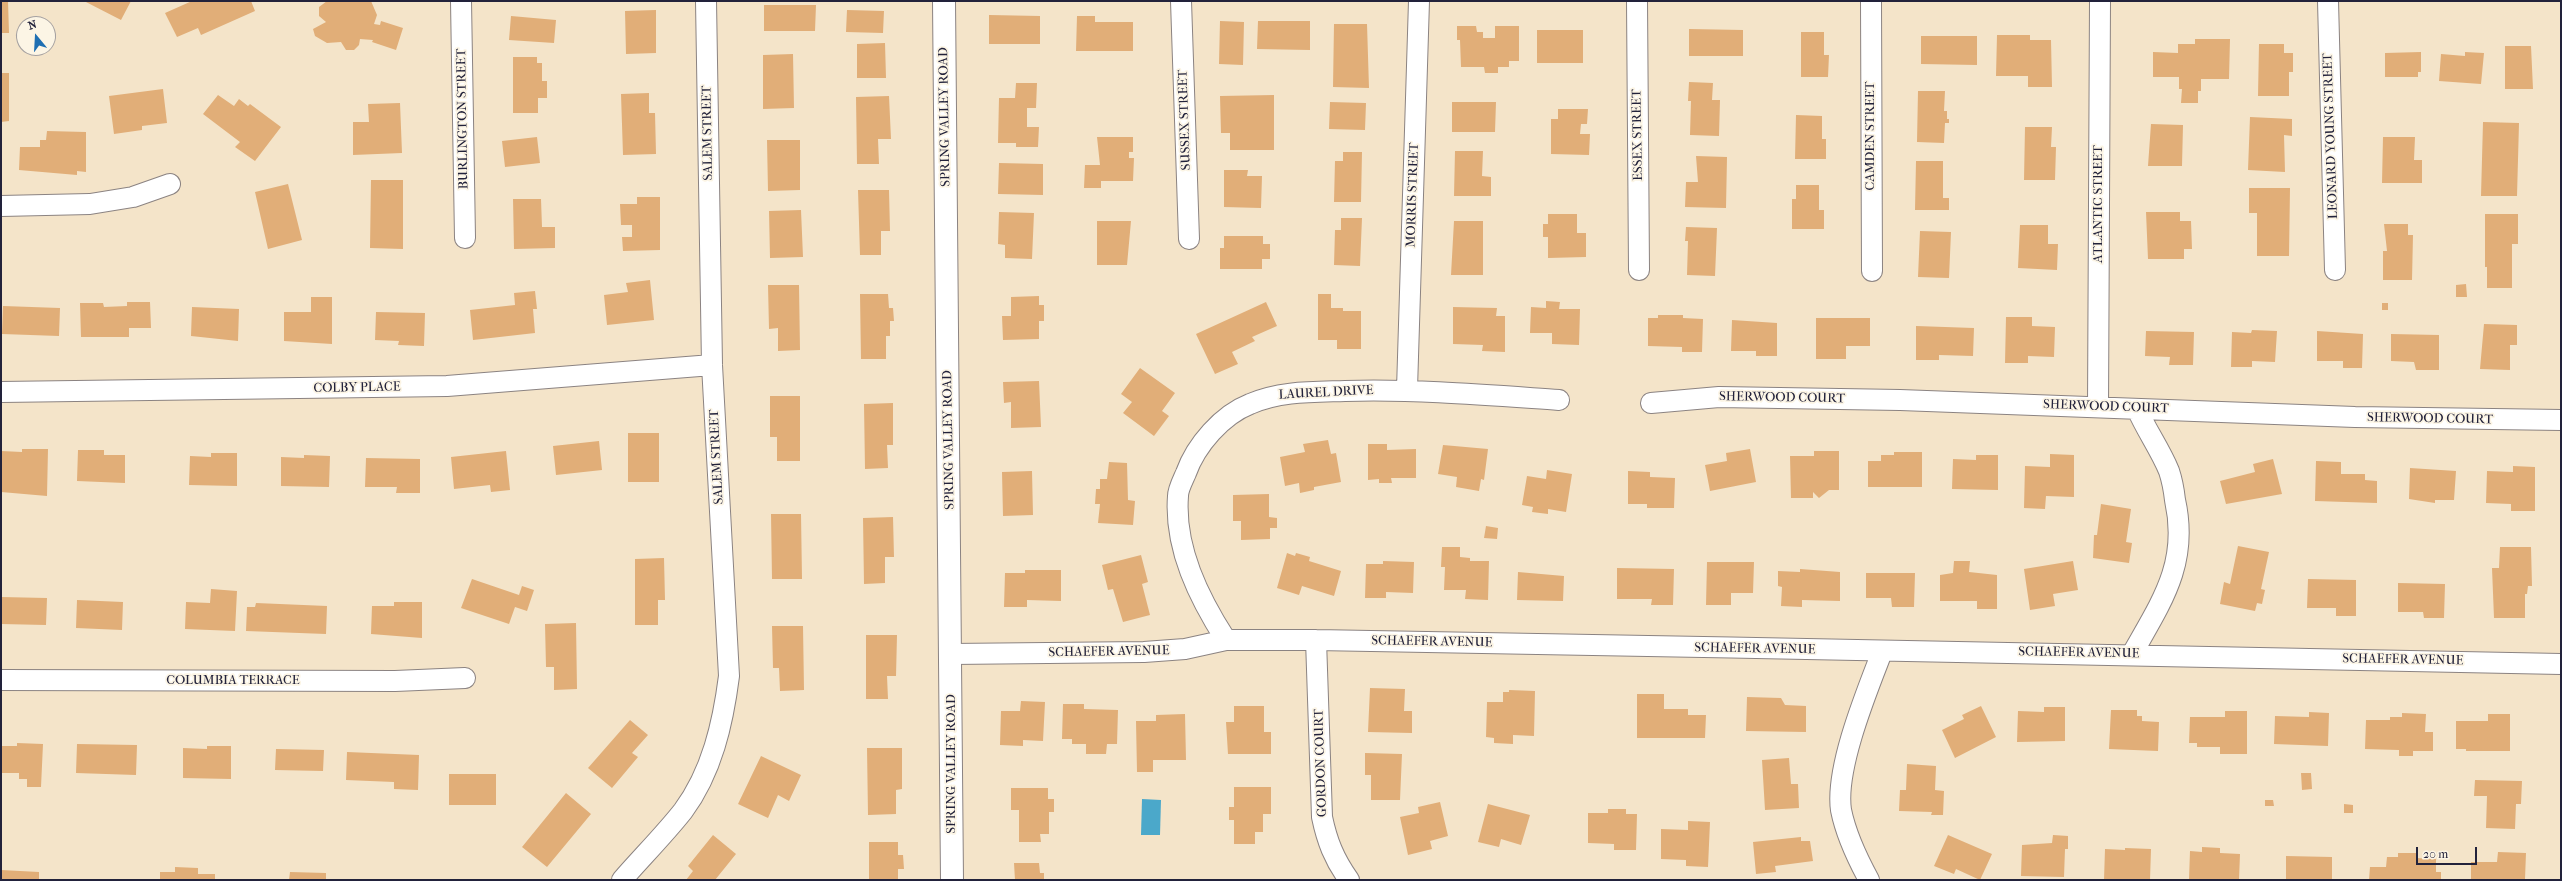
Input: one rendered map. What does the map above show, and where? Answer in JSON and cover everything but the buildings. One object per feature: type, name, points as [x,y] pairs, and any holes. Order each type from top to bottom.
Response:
[{"type":"street","name":"BURLINGTON STREET","points":[[461,1],[465,238]]},
{"type":"street","name":"SALEM STREET","points":[[622,880],[682,811],[692,796],[710,760],[725,707],[729,676],[712,365],[706,1]]},
{"type":"street","name":"SPRING VALLEY ROAD","points":[[944,1],[952,880]]},
{"type":"street","name":"SUSSEX STREET","points":[[1181,1],[1189,239]]},
{"type":"street","name":"MORRIS STREET","points":[[1407,389],[1419,1]]},
{"type":"street","name":"ESSEX STREET","points":[[1637,1],[1639,270]]},
{"type":"street","name":"CAMDEN STREET","points":[[1871,1],[1872,271]]},
{"type":"street","name":"ATLANTIC STREET","points":[[2098,406],[2100,1]]},
{"type":"street","name":"LEONARD YOUNG STREET","points":[[2328,1],[2335,270]]},
{"type":"street","points":[[1,206],[90,204],[133,197],[170,184]]},
{"type":"street","name":"COLBY PLACE","points":[[1,392],[447,386],[712,365]]},
{"type":"street","name":"LAUREL DRIVE","points":[[1226,640],[1203,601],[1183,551],[1178,495],[1189,465],[1206,439],[1224,420],[1248,404],[1272,396],[1304,392],[1407,389],[1559,400]]},
{"type":"street","name":"SHERWOOD COURT","points":[[1651,403],[1719,397],[1900,400],[2098,406],[2356,418],[2561,420]]},
{"type":"street","points":[[2132,654],[2159,607],[2170,582],[2178,555],[2180,525],[2169,471],[2137,408]]},
{"type":"street","name":"SCHAEFER AVENUE","points":[[951,654],[1144,652],[1185,649],[1226,640],[1316,640],[1882,652],[2132,654],[2561,664]]},
{"type":"street","name":"GORDON COURT","points":[[1316,640],[1322,817],[1327,841],[1336,862],[1349,880]]},
{"type":"street","points":[[1869,880],[1849,839],[1841,808],[1843,772],[1860,708],[1882,652]]},
{"type":"street","name":"COLUMBIA TERRACE","points":[[1,680],[395,682],[465,678]]},
{"type":"water","points":[[1142,799],[1161,800],[1160,835],[1141,835]]}]
